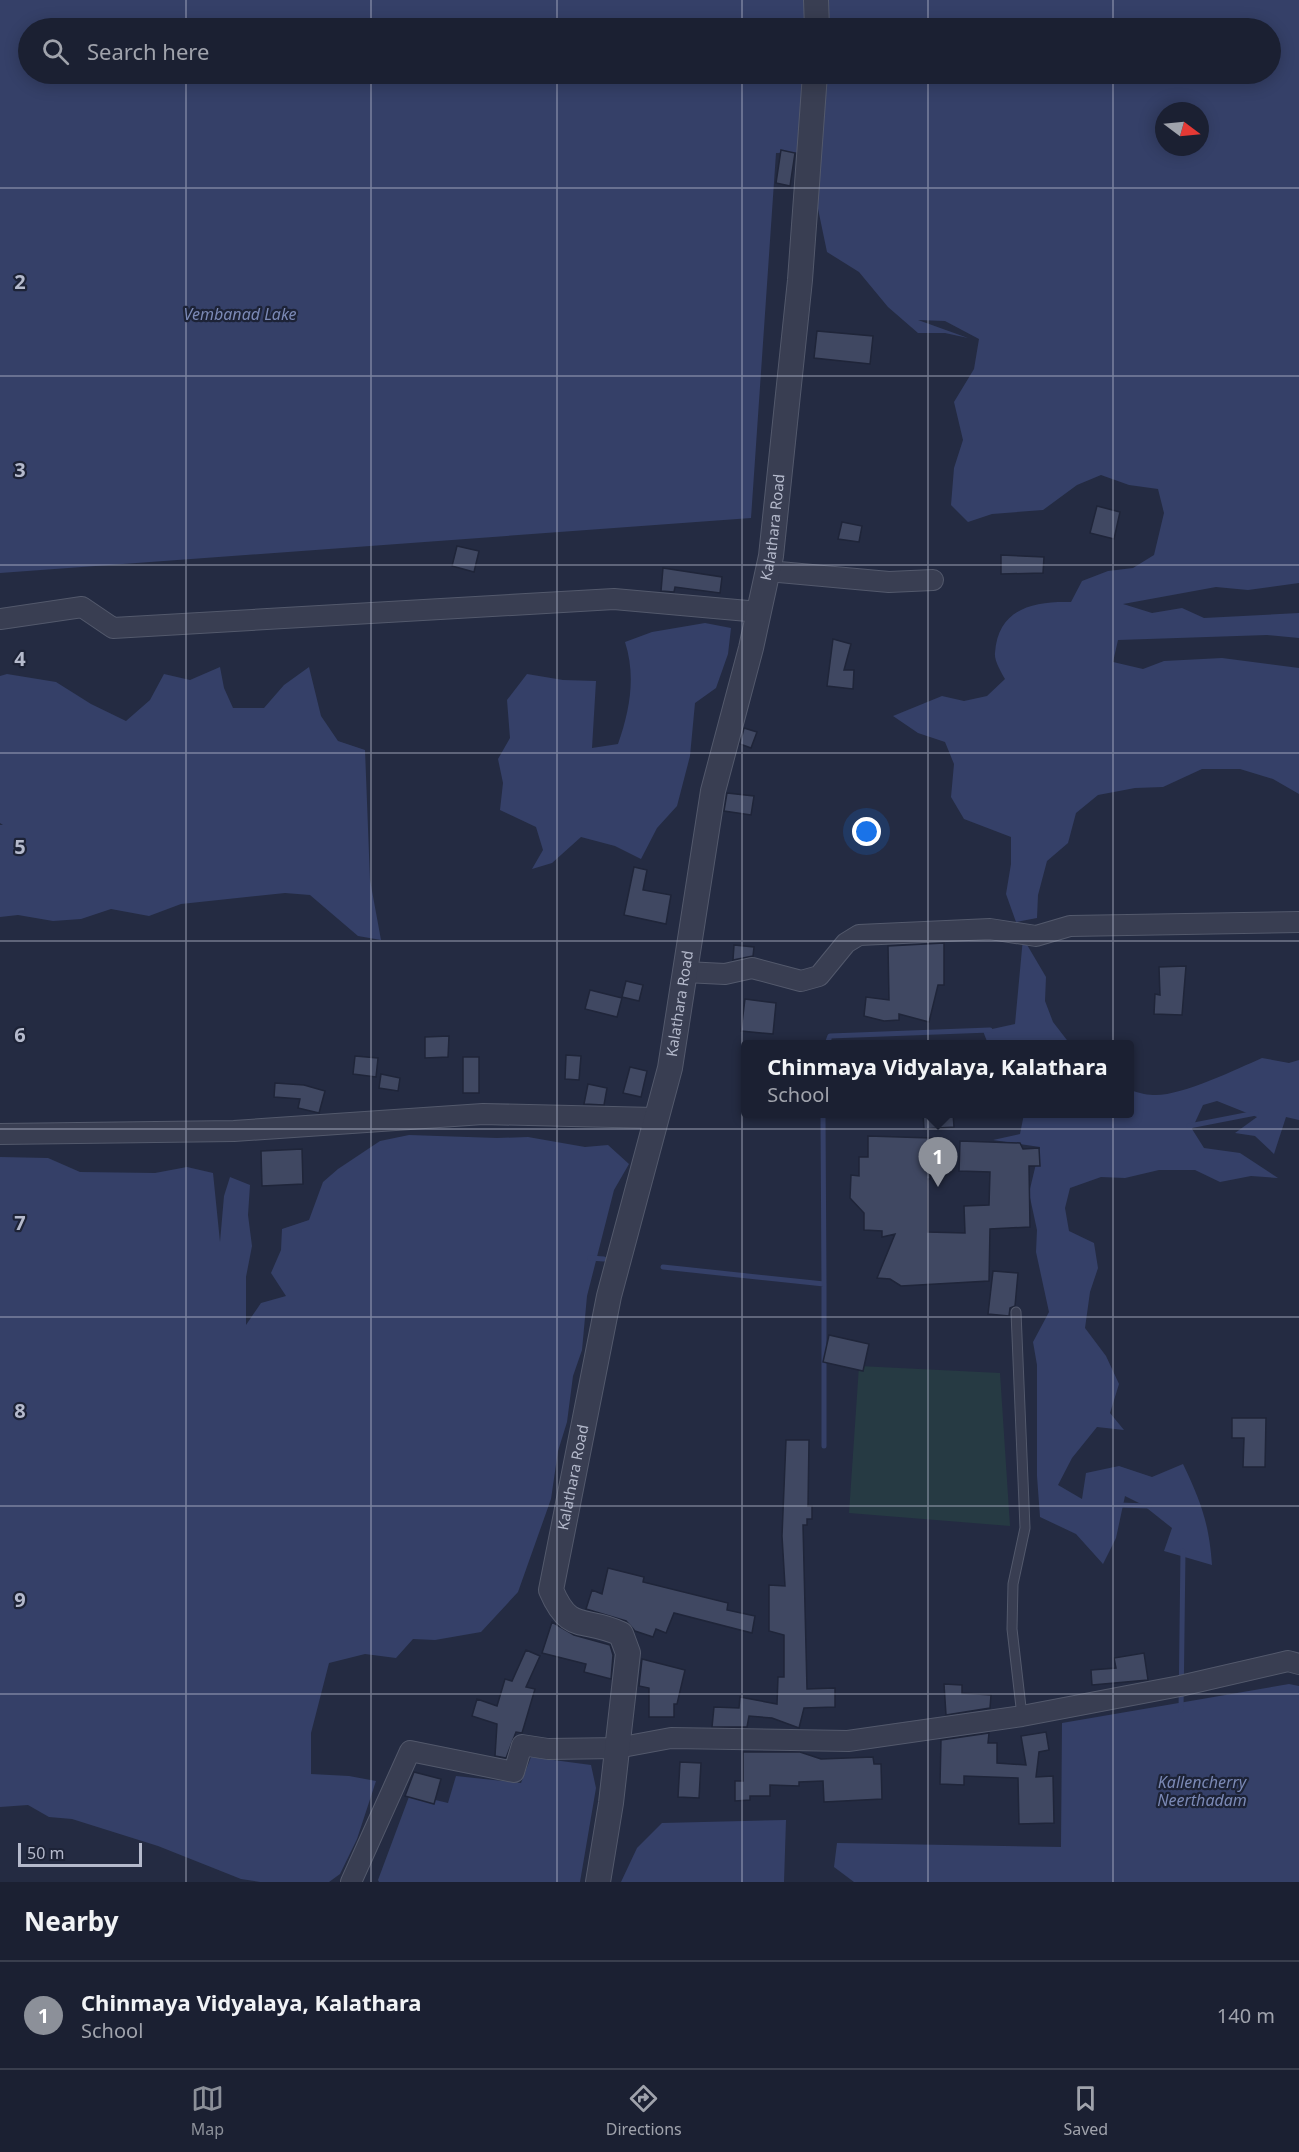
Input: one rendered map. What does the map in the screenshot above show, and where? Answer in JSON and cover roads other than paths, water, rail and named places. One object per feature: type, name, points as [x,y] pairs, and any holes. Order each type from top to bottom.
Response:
[{"type":"street","points":[[816,0],[816,18]]},
{"type":"street","name":"Kalathara Road","points":[[598,1882],[628,1653],[621,1634],[576,1622],[562,1614],[551,1590],[609,1296],[670,1068],[713,791],[768,571],[800,280],[814,84]]},
{"type":"street","points":[[768,571],[888,582],[933,580]]},
{"type":"street","points":[[0,619],[82,607],[113,628],[614,599],[759,612]]},
{"type":"street","points":[[685,972],[725,974],[752,968],[801,981],[819,976],[846,943],[859,934],[990,930],[1036,936],[1070,926],[1299,922]]},
{"type":"street","points":[[0,1134],[234,1131],[483,1113],[656,1118]]},
{"type":"street","points":[[351,1882],[410,1751],[514,1772],[522,1745],[548,1749],[617,1748],[671,1738],[848,1741],[1022,1716],[1180,1686],[1288,1661],[1299,1664]]},
{"type":"lane","points":[[1016,1312],[1025,1528],[1013,1584],[1012,1629],[1022,1716]]},
{"type":"water","name":"Vembanad Lake","points":[[0,0],[1299,0],[1299,583],[1248,590],[1216,587],[1123,604],[1152,613],[1182,608],[1204,618],[1299,613],[1299,638],[1267,635],[1118,640],[1113,662],[1143,669],[1164,661],[1222,658],[1299,668],[1299,794],[1273,779],[1240,769],[1202,769],[1163,787],[1135,788],[1098,795],[1076,813],[1068,843],[1047,861],[1038,895],[1037,918],[1016,922],[1006,894],[1011,864],[1011,837],[964,819],[951,797],[954,764],[945,742],[918,733],[893,716],[942,696],[964,701],[987,696],[1005,679],[995,653],[1003,626],[1011,617],[1031,606],[1071,602],[1082,581],[1108,571],[1133,568],[1154,555],[1164,513],[1158,489],[1129,485],[1101,475],[1077,485],[1043,510],[992,514],[968,522],[951,505],[954,468],[963,440],[954,402],[974,369],[979,339],[945,321],[918,320],[968,338],[945,333],[918,333],[888,307],[859,272],[827,252],[817,204],[819,152],[776,153],[751,518],[0,573]]},
{"type":"water","points":[[705,623],[731,628],[728,654],[716,688],[695,703],[690,756],[677,806],[657,828],[641,859],[615,846],[581,837],[552,863],[532,869],[543,850],[536,827],[500,810],[503,783],[498,759],[510,738],[507,700],[527,674],[563,680],[596,681],[592,748],[618,744],[626,718],[631,680],[625,642],[652,632]]},
{"type":"water","points":[[220,667],[224,688],[233,708],[264,708],[284,685],[309,667],[321,716],[338,741],[365,750],[370,880],[381,940],[358,936],[310,895],[285,893],[181,904],[149,916],[111,909],[81,919],[53,921],[18,915],[0,917],[0,825],[3,825],[0,823],[0,676],[7,674],[56,682],[91,704],[126,721],[150,700],[164,674],[190,680]]},
{"type":"water","points":[[1023,938],[1046,977],[1045,1001],[1053,1022],[1067,1040],[986,1040],[983,1031],[1015,1024]]},
{"type":"water","points":[[1262,1058],[1289,1063],[1299,1060],[1299,1120],[1286,1117],[1274,1154],[1255,1136],[1235,1133],[1257,1117],[1217,1101],[1203,1105],[1192,1129],[1204,1148],[1240,1153],[1278,1178],[1251,1176],[1220,1182],[1195,1170],[1159,1170],[1125,1178],[1101,1177],[1070,1188],[1065,1208],[1069,1231],[1094,1243],[1098,1268],[1090,1292],[1085,1328],[1106,1356],[1119,1384],[1110,1413],[1124,1430],[1097,1427],[1072,1458],[1058,1485],[1082,1499],[1086,1473],[1119,1466],[1152,1477],[1183,1464],[1203,1513],[1209,1537],[1212,1565],[1164,1551],[1172,1528],[1143,1505],[1125,1496],[1116,1538],[1103,1564],[1076,1534],[1040,1517],[1037,1476],[1037,1365],[1033,1342],[1049,1312],[1036,1252],[1037,1230],[1029,1193],[1040,1147],[993,1140],[1020,1134],[1023,1118],[1134,1118],[1134,1091],[1153,1095],[1164,1094],[1208,1081]]},
{"type":"water","points":[[409,1135],[528,1137],[585,1147],[608,1145],[629,1164],[614,1190],[587,1296],[582,1350],[573,1376],[567,1422],[558,1451],[551,1499],[518,1592],[481,1632],[435,1640],[413,1639],[396,1658],[365,1654],[329,1663],[311,1733],[311,1774],[349,1776],[376,1781],[357,1839],[340,1874],[329,1882],[260,1882],[241,1879],[158,1846],[72,1819],[49,1817],[28,1805],[0,1807],[0,1157],[48,1158],[80,1172],[155,1173],[187,1167],[213,1173],[220,1242],[224,1196],[230,1177],[250,1185],[248,1215],[252,1246],[246,1277],[246,1325],[261,1303],[286,1296],[271,1273],[281,1250],[282,1229],[309,1220],[323,1182],[338,1169],[380,1141]]},
{"type":"water","name":"Kallencherry Neerthadam","points":[[1289,1684],[1299,1686],[1299,1882],[854,1882],[834,1867],[837,1843],[1061,1847],[1062,1723]]},
{"type":"water","points":[[531,1757],[591,1765],[596,1788],[580,1882],[379,1882],[410,1794],[448,1803],[456,1776],[521,1783]]},
{"type":"water","points":[[786,1820],[784,1882],[621,1882],[637,1848],[662,1823]]},
{"type":"waterway","points":[[828,1040],[830,1036],[990,1030]]},
{"type":"waterway","points":[[1189,1126],[1256,1113]]},
{"type":"waterway","points":[[823,1118],[824,1286]]},
{"type":"waterway","points":[[590,1258],[604,1259]]},
{"type":"waterway","points":[[663,1267],[824,1284],[824,1446]]},
{"type":"waterway","points":[[1118,1505],[1150,1506]]},
{"type":"waterway","points":[[1181,1710],[1183,1551]]},
{"type":"place","name":"Chinmaya Vidyalaya, Kalathara","points":[[938,1187]]}]
